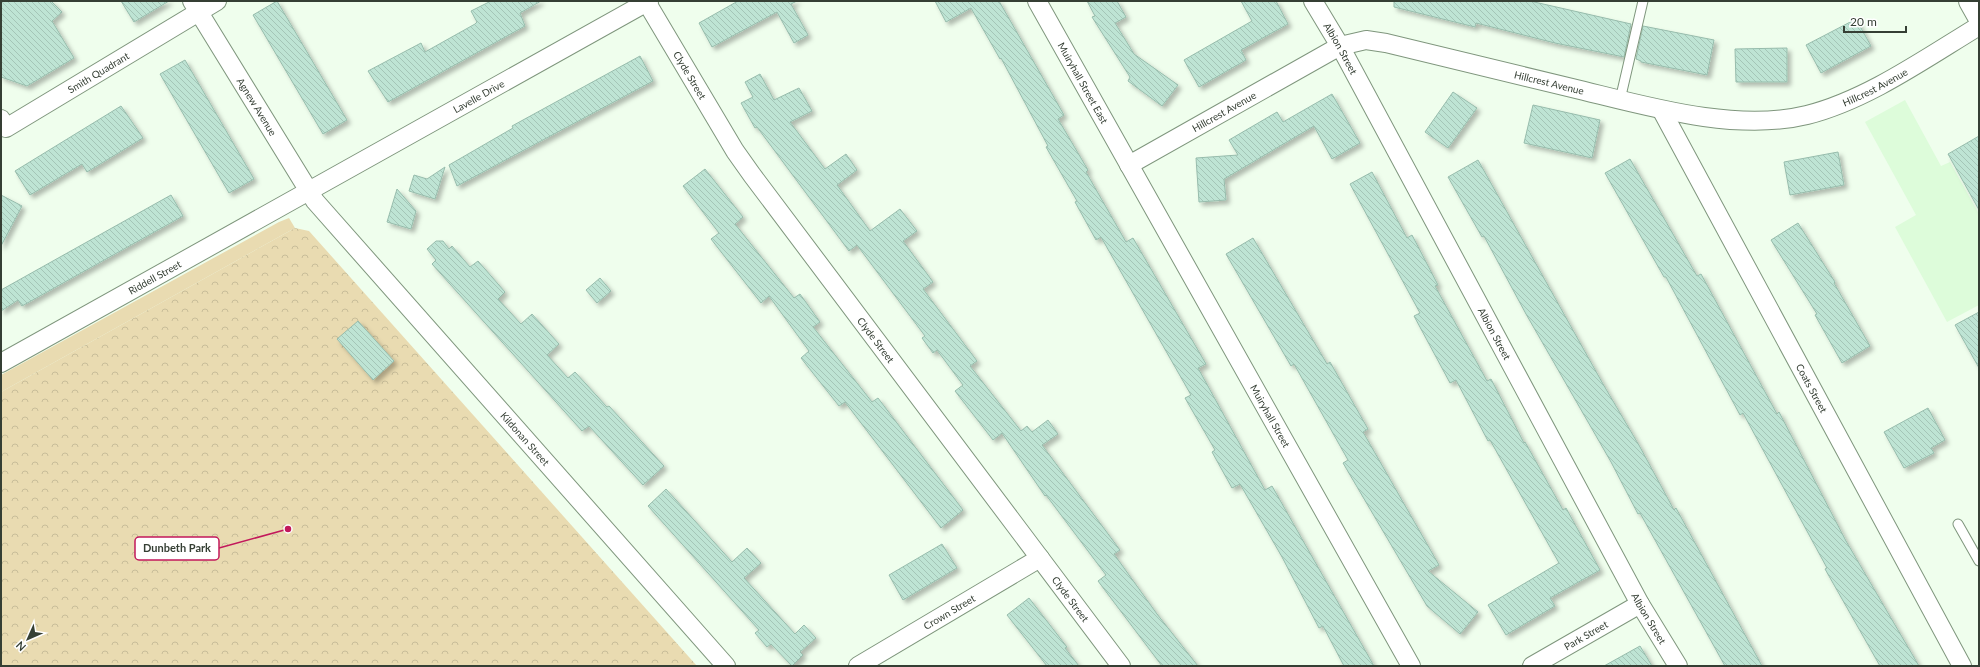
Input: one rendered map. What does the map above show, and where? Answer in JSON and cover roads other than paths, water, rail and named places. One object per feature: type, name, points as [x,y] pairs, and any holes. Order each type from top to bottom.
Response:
[{"type":"main road","points":[[1970,1],[1979,17]]},
{"type":"street","name":"Smith Quadrant","points":[[3,128],[195,7],[217,1]]},
{"type":"street","name":"Muiryhall Street East","points":[[1037,1],[1129,165]]},
{"type":"street","name":"Albion Street","points":[[1313,1],[1340,46],[1640,604],[1678,666]]},
{"type":"street","name":"Lavelle Drive","points":[[308,191],[648,2]]},
{"type":"street","name":"Clyde Street","points":[[648,2],[735,151],[752,175],[1121,666]]},
{"type":"street","name":"Agnew Avenue","points":[[195,7],[308,191],[324,211]]},
{"type":"street","name":"Hillcrest Avenue","points":[[1129,165],[1340,46],[1366,40],[1386,43],[1662,111],[1752,121],[1788,120],[1834,107],[1878,86],[1979,26]]},
{"type":"street","name":"Coats Street","points":[[1662,111],[1962,666]]},
{"type":"street","name":"Muiryhall Street","points":[[1129,165],[1411,666]]},
{"type":"street","name":"Riddell Street","points":[[1,363],[308,191]]},
{"type":"street","name":"Kildonan Street","points":[[324,211],[726,666]]},
{"type":"street","name":"Crown Street","points":[[858,666],[1040,558]]},
{"type":"street","name":"Park Street","points":[[1532,666],[1640,604]]},
{"type":"lane","points":[[1620,100],[1643,1]]},
{"type":"lane","points":[[1958,524],[1979,561]]},
{"type":"place","name":"Dunbeth Park","points":[[288,529]]}]
